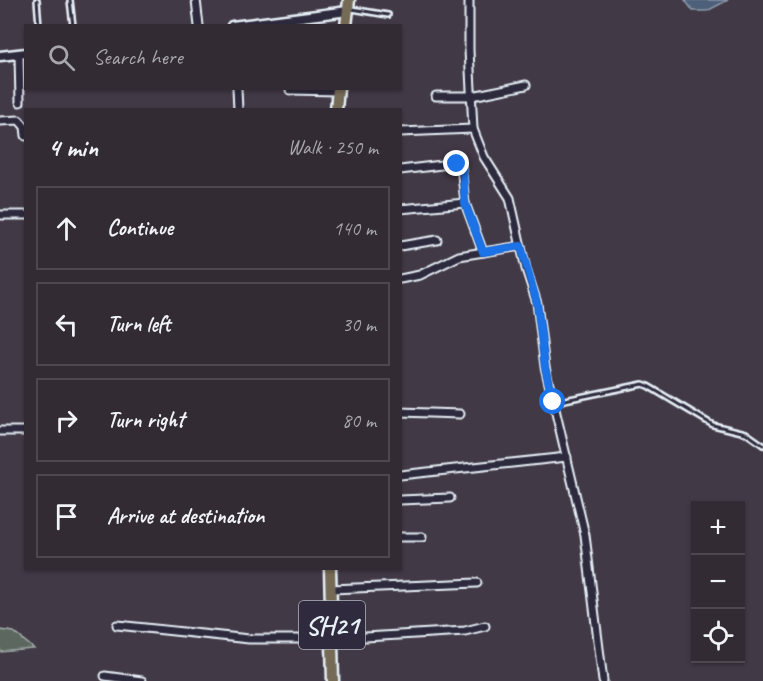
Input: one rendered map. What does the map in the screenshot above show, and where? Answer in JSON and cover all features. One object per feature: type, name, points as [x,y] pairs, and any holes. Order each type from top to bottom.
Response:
[{"type":"main road","points":[[346,24],[348,6]]},
{"type":"main road","points":[[336,108],[338,90]]},
{"type":"main road","name":"SH21","points":[[330,570],[333,681]]},
{"type":"street","points":[[196,0],[200,24]]},
{"type":"street","points":[[469,0],[474,129],[484,157],[510,198],[537,303],[545,367],[585,535],[603,681]]},
{"type":"street","points":[[244,24],[348,6]]},
{"type":"street","points":[[0,56],[22,54],[20,102]]},
{"type":"street","points":[[436,96],[472,96],[526,85]]},
{"type":"street","points":[[237,90],[238,108]]},
{"type":"street","points":[[290,90],[338,90]]},
{"type":"street","points":[[0,121],[19,120],[24,126]]},
{"type":"street","points":[[402,132],[474,129]]},
{"type":"street","points":[[402,170],[457,164],[463,169],[465,203],[483,252]]},
{"type":"street","points":[[402,209],[465,203]]},
{"type":"street","points":[[0,214],[24,215]]},
{"type":"street","points":[[402,246],[437,240]]},
{"type":"street","points":[[402,279],[420,275],[459,256],[521,246]]},
{"type":"street","points":[[402,412],[460,414]]},
{"type":"street","points":[[0,431],[24,431]]},
{"type":"street","points":[[402,475],[567,457]]},
{"type":"street","points":[[402,500],[450,498]]},
{"type":"street","points":[[402,537],[422,537]]},
{"type":"street","points":[[331,590],[477,583]]},
{"type":"street","points":[[117,625],[249,639],[332,639],[465,631],[485,626]]},
{"type":"street","points":[[105,676],[142,681]]},
{"type":"lane","points":[[37,0],[39,24]]},
{"type":"lane","points":[[70,0],[73,24]]},
{"type":"lane","points":[[348,6],[388,15]]},
{"type":"lane","points":[[553,402],[643,384],[713,425],[746,433],[763,445]]},
{"type":"green space","points":[[0,630],[14,632],[34,649],[0,652]]},
{"type":"water","points":[[685,0],[728,0],[707,11],[693,11]]},
{"type":"route","points":[[457,164],[463,169],[466,209],[483,252],[521,246],[537,303],[545,367],[553,402]]}]
